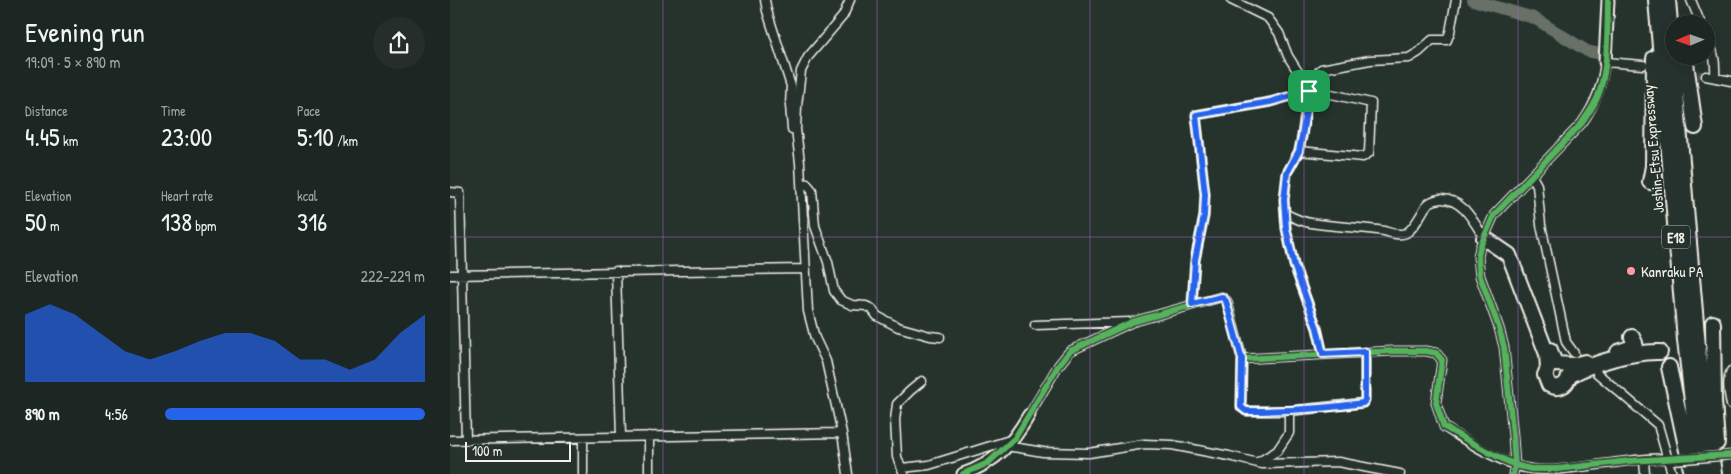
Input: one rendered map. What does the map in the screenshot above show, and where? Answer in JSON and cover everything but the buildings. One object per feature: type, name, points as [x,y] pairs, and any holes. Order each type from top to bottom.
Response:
[{"type":"highway","points":[[1650,182],[1653,166],[1654,51],[1652,0]]},
{"type":"highway","name":"Joshin-Etsu Expressway","points":[[1656,0],[1686,348],[1694,419],[1703,474]]},
{"type":"highway","name":"Joshin-Etsu Expressway","points":[[1668,0],[1701,381],[1714,474]]},
{"type":"highway","points":[[1676,0],[1678,15]]},
{"type":"highway","points":[[1686,65],[1695,127]]},
{"type":"highway","points":[[1484,238],[1496,239],[1502,242],[1514,254],[1555,364],[1574,366],[1627,350],[1633,347],[1635,343],[1632,337]]},
{"type":"highway","points":[[1484,238],[1509,255],[1547,354],[1548,368],[1545,375],[1550,385],[1556,387],[1563,386],[1568,380],[1568,376],[1596,365],[1630,355],[1660,352]]},
{"type":"highway","points":[[1713,323],[1714,401],[1720,474]]},
{"type":"highway","points":[[1669,366],[1692,474]]},
{"type":"street","points":[[766,0],[767,11],[791,86],[790,105],[796,164]]},
{"type":"street","points":[[848,474],[842,433],[826,361],[815,338],[808,311],[802,183],[796,129],[801,71],[808,57],[843,16],[850,0]]},
{"type":"street","points":[[1231,0],[1268,18],[1279,33],[1288,56],[1309,87],[1318,91],[1371,103],[1369,153],[1364,158],[1299,151]]},
{"type":"street","points":[[1513,474],[1515,465],[1504,348],[1499,328],[1480,276],[1478,267],[1479,252],[1494,215],[1582,123],[1592,109],[1603,80],[1608,0]]},
{"type":"street","points":[[1691,0],[1697,15]]},
{"type":"street","points":[[1323,354],[1317,328],[1294,265],[1286,228],[1284,200],[1287,173],[1299,151],[1309,87],[1321,69],[1370,60],[1408,58],[1419,52],[1432,40],[1447,40],[1450,32],[1454,1]]},
{"type":"street","points":[[1715,57],[1715,76]]},
{"type":"street","points":[[1605,62],[1643,65]]},
{"type":"street","points":[[1706,76],[1715,76],[1731,81]]},
{"type":"street","points":[[1192,304],[1195,260],[1204,216],[1205,194],[1196,115],[1270,102],[1309,87]]},
{"type":"street","points":[[1532,176],[1537,185],[1541,225],[1566,342],[1574,353]]},
{"type":"street","points":[[802,183],[807,184],[812,190],[815,226],[828,262],[834,291],[841,300],[852,306],[866,306],[872,309],[877,316],[898,327],[940,337]]},
{"type":"street","points":[[450,192],[460,193],[466,440]]},
{"type":"street","points":[[1286,214],[1298,220],[1311,223],[1366,228],[1400,234],[1408,232],[1429,203],[1438,199],[1447,199],[1456,203],[1468,213],[1484,238]]},
{"type":"street","points":[[450,275],[805,269]]},
{"type":"street","points":[[616,271],[621,437]]},
{"type":"street","points":[[1035,325],[1132,322],[1222,297],[1226,301],[1242,359],[1241,407],[1246,411],[1289,411],[1363,403],[1365,400],[1365,352]]},
{"type":"street","points":[[963,474],[988,463],[1011,442],[1058,366],[1070,351],[1132,322]]},
{"type":"street","points":[[1242,359],[1365,352],[1426,351],[1436,353],[1442,360],[1436,403],[1444,427],[1490,453],[1515,465],[1531,469],[1558,469],[1644,460],[1731,455]]},
{"type":"street","points":[[1731,371],[1728,386],[1731,405]]},
{"type":"street","points":[[1597,374],[1658,425],[1671,459],[1672,474]]},
{"type":"street","points":[[922,382],[897,404],[895,420],[897,457],[903,471],[1011,442],[1043,452],[1089,453],[1144,444],[1172,445],[1257,463],[1284,465],[1338,462],[1400,474]]},
{"type":"street","points":[[1257,463],[1277,451],[1290,433],[1289,411]]},
{"type":"street","points":[[450,440],[842,433]]},
{"type":"street","points":[[649,436],[649,474]]},
{"type":"street","points":[[583,438],[583,474]]},
{"type":"street","points":[[1644,460],[1645,474]]},
{"type":"waterway","points":[[1473,0],[1534,18],[1587,51],[1596,53]]},
{"type":"tunnel","points":[[1686,72],[1706,76]]},
{"type":"cycle path","points":[[1513,474],[1515,465],[1513,436],[1504,347],[1480,276],[1478,257],[1480,247],[1494,215],[1582,123],[1595,103],[1602,85],[1606,61],[1608,0]]},
{"type":"cycle path","points":[[963,474],[988,463],[1015,438],[1058,366],[1070,351],[1132,322],[1221,297],[1227,301],[1242,359],[1393,351],[1426,351],[1436,353],[1442,360],[1436,403],[1444,427],[1515,465],[1531,469],[1558,469],[1629,461],[1731,455]]},
{"type":"place","name":"Kanraku PA","points":[[1631,271]]},
{"type":"route","points":[[1309,91],[1299,151],[1287,173],[1284,200],[1286,228],[1294,265],[1317,328],[1323,354],[1365,352],[1365,400],[1363,403],[1289,411],[1246,411],[1241,407],[1242,359],[1226,301],[1222,297],[1192,304],[1195,260],[1204,216],[1205,194],[1196,115],[1270,102],[1309,91]]}]
